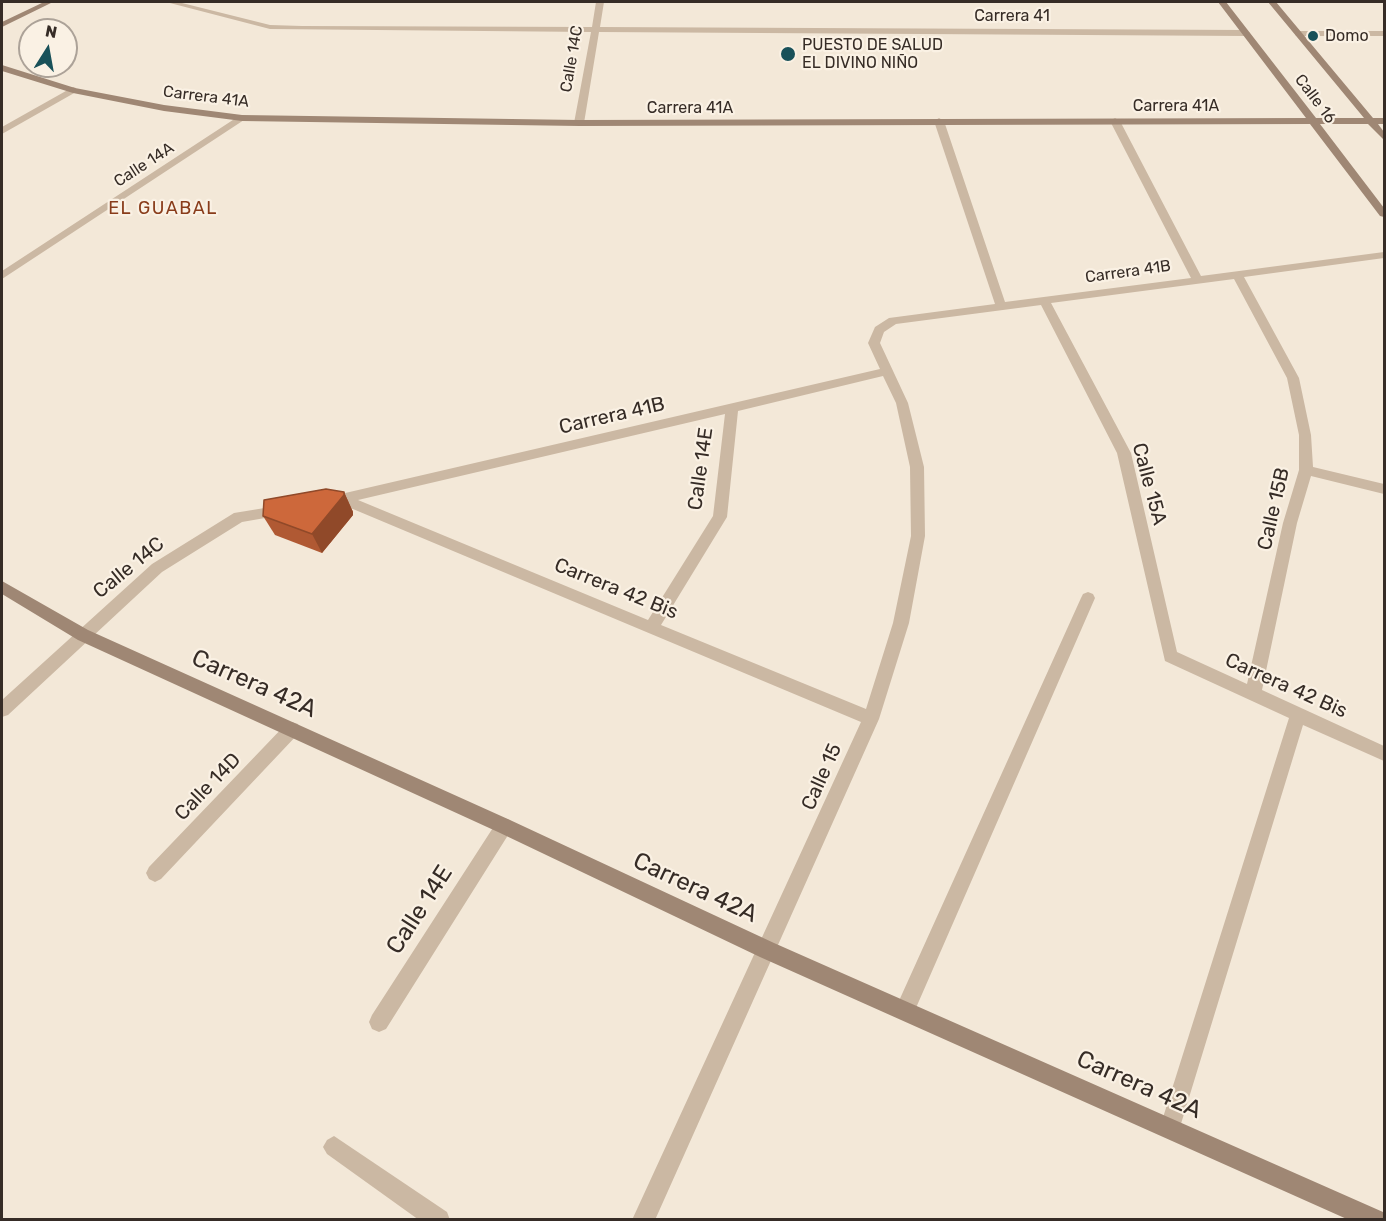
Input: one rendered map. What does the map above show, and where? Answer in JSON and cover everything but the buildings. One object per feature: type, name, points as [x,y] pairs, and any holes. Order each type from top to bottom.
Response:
[{"type":"street","points":[[2,25],[49,2]]},
{"type":"street","name":"Carrera 41","points":[[170,2],[270,27],[1246,33]]},
{"type":"street","name":"Calle 14C","points":[[579,123],[600,2]]},
{"type":"street","name":"Calle 16","points":[[1222,2],[1384,214]]},
{"type":"street","name":"Calle 16","points":[[1272,2],[1384,137]]},
{"type":"street","points":[[1299,34],[1384,34]]},
{"type":"street","name":"Carrera 41A","points":[[2,68],[73,90],[164,108],[242,118],[579,123],[1384,121]]},
{"type":"street","points":[[2,131],[73,90]]},
{"type":"street","name":"Calle 14A","points":[[2,276],[242,118]]},
{"type":"street","points":[[1115,121],[1197,279]]},
{"type":"street","points":[[939,122],[1001,306]]},
{"type":"street","name":"Carrera 41B","points":[[879,330],[893,321],[1384,255]]},
{"type":"street","name":"Calle 15B","points":[[1237,274],[1293,378],[1305,435],[1306,470],[1290,523],[1253,694]]},
{"type":"street","name":"Calle 15A","points":[[1044,300],[1124,453],[1170,656]]},
{"type":"street","name":"Calle 15","points":[[643,1220],[871,719],[901,623],[918,536],[917,467],[902,403],[889,371],[873,343],[879,330]]},
{"type":"street","name":"Carrera 41B","points":[[344,500],[889,371]]},
{"type":"street","name":"Calle 14E","points":[[652,626],[720,517],[732,407]]},
{"type":"street","points":[[1306,470],[1384,489]]},
{"type":"street","name":"Calle 14C","points":[[2,710],[157,568],[239,517],[344,500]]},
{"type":"street","name":"Carrera 42 Bis","points":[[344,500],[652,626],[871,719]]},
{"type":"street","name":"Carrera 42A","points":[[2,587],[83,635],[504,826],[766,950],[1170,1127],[1375,1220]]},
{"type":"street","points":[[905,1010],[1088,598]]},
{"type":"street","name":"Carrera 42 Bis","points":[[1170,656],[1384,754]]},
{"type":"street","points":[[1170,1127],[1298,715]]},
{"type":"street","name":"Calle 14D","points":[[155,873],[292,729]]},
{"type":"street","name":"Calle 14E","points":[[379,1022],[504,826]]},
{"type":"street","points":[[334,1147],[439,1220]]},
{"type":"place","name":"Domo","points":[[1313,36]]},
{"type":"place","name":"PUESTO DE SALUD EL DIVINO NIÑO","points":[[788,54]]},
{"type":"district","name":"EL GUABAL","points":[[163,209]]}]
